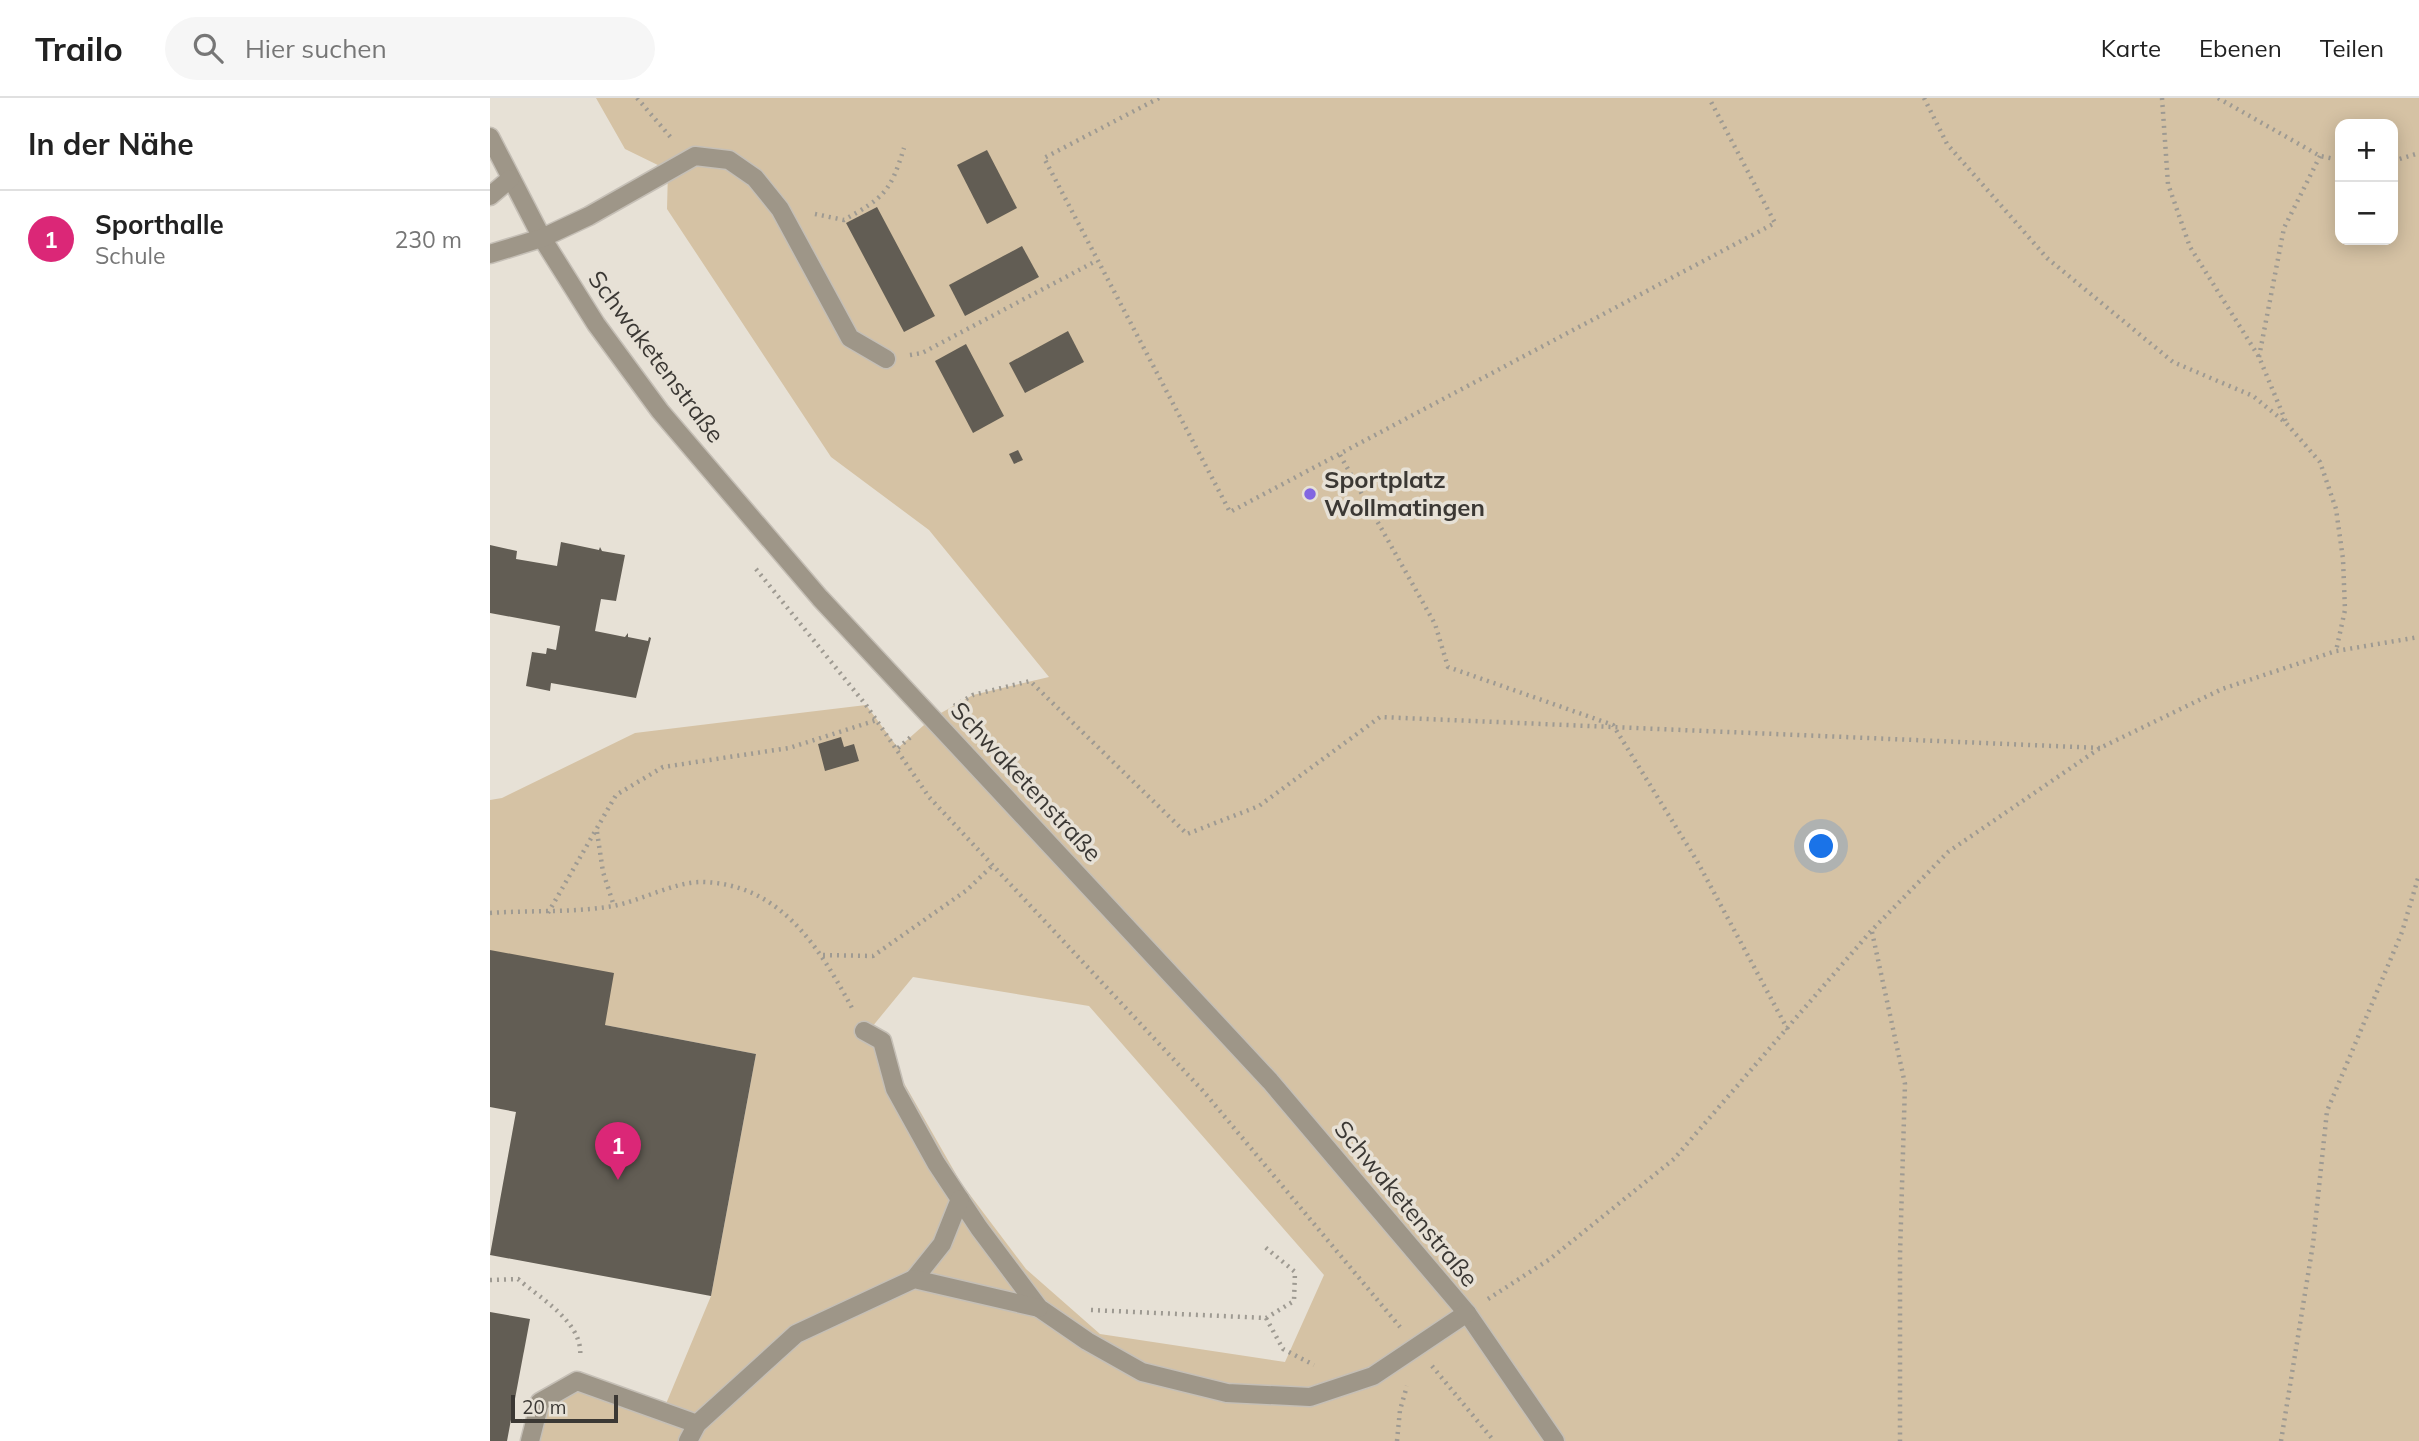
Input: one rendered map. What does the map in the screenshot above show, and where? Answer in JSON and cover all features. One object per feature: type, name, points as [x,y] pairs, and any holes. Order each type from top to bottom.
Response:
[{"type":"street","name":"Schwaketenstraße","points":[[490,137],[542,238],[596,324],[660,411],[820,598],[1270,1081],[1467,1313],[1555,1441]]},
{"type":"street","points":[[490,254],[542,238],[589,216],[695,156],[729,160],[755,178],[779,209],[850,338],[886,359]]},
{"type":"street","points":[[490,196],[510,179]]},
{"type":"street","points":[[864,1031],[882,1041],[895,1089],[960,1199],[1040,1308],[1087,1341],[1142,1372],[1227,1393],[1310,1397],[1373,1376],[1467,1313]]},
{"type":"street","points":[[688,1441],[697,1424],[796,1334],[914,1279],[942,1244],[960,1199]]},
{"type":"street","points":[[914,1279],[1040,1308]]},
{"type":"street","points":[[530,1441],[540,1402],[577,1381],[697,1424]]},
{"type":"path","points":[[637,98],[676,142],[695,156]]},
{"type":"path","points":[[1159,98],[1044,158],[1230,512],[1775,223],[1709,98]]},
{"type":"path","points":[[1924,98],[1947,144],[2047,258],[2173,362],[2253,396],[2286,423],[2320,462],[2336,509],[2343,559],[2346,610],[2336,651]]},
{"type":"path","points":[[2162,98],[2168,184],[2190,247],[2259,357],[2286,423]]},
{"type":"path","points":[[2218,98],[2320,156],[2335,159]]},
{"type":"path","points":[[779,209],[844,220],[880,200],[896,174],[904,148]]},
{"type":"path","points":[[2398,159],[2419,153]]},
{"type":"path","points":[[2259,357],[2284,228],[2320,156]]},
{"type":"path","points":[[886,359],[922,353],[1097,261]]},
{"type":"path","points":[[1340,455],[1435,624],[1448,667],[1613,725],[1697,861],[1788,1030]]},
{"type":"path","points":[[751,564],[877,720],[929,797],[1204,1093],[1494,1441]]},
{"type":"path","points":[[1467,1313],[1550,1259],[1674,1159],[1871,932],[1948,852],[2099,748],[2222,690],[2336,651],[2419,637]]},
{"type":"path","points":[[973,695],[1030,681],[1187,834],[1259,806],[1381,717],[2099,748]]},
{"type":"path","points":[[548,913],[616,795],[663,768],[789,748],[877,720]]},
{"type":"path","points":[[596,830],[603,872],[614,906]]},
{"type":"path","points":[[823,955],[873,956],[908,934],[967,890],[993,865]]},
{"type":"path","points":[[2281,1441],[2313,1244],[2327,1111],[2402,932],[2419,875]]},
{"type":"path","points":[[490,913],[548,913],[614,906],[699,882],[746,890],[783,909],[823,955],[864,1031]]},
{"type":"path","points":[[1871,932],[1905,1084],[1900,1254],[1900,1441]]},
{"type":"path","points":[[1040,1308],[1266,1318],[1294,1301],[1295,1272],[1265,1247]]},
{"type":"path","points":[[490,1280],[518,1279],[569,1323],[581,1346],[577,1381]]},
{"type":"path","points":[[1266,1318],[1283,1349],[1321,1368]]},
{"type":"path","points":[[1397,1441],[1400,1410],[1418,1348]]},
{"type":"shaded area","points":[[596,98],[2419,98],[2419,1441],[530,1441],[540,1402],[577,1381],[663,1411],[711,1296],[756,1054],[605,1025],[490,950],[490,800],[502,798],[635,733],[866,705],[898,748],[932,718],[973,695],[1049,677],[929,530],[831,457],[667,209],[668,170],[625,149]],"holes":[[[913,977],[1089,1006],[1324,1275],[1285,1362],[1100,1334],[1026,1269],[961,1183],[872,1027]]]},
{"type":"building","points":[[987,150],[1017,208],[987,224],[957,165]]},
{"type":"building","points":[[877,207],[935,316],[904,332],[846,223]]},
{"type":"building","points":[[1022,246],[1039,277],[965,316],[949,285]]},
{"type":"building","points":[[1068,331],[1084,362],[1025,393],[1009,363]]},
{"type":"building","points":[[966,344],[1004,416],[973,433],[935,361]]},
{"type":"building","points":[[1018,450],[1023,460],[1014,464],[1009,454]]},
{"type":"building","points":[[561,542],[599,550],[600,547],[602,551],[625,555],[616,601],[601,599],[595,631],[625,637],[628,633],[628,637],[648,641],[649,637],[651,638],[636,698],[551,683],[550,691],[526,686],[532,652],[546,654],[547,648],[556,650],[560,626],[490,613],[490,545],[517,551],[516,559],[557,566]]},
{"type":"building","points":[[841,737],[844,747],[854,744],[859,761],[825,771],[818,744]]},
{"type":"building","points":[[490,950],[614,973],[605,1025],[756,1054],[711,1296],[490,1255],[516,1112],[490,1107]]},
{"type":"building","points":[[490,1312],[530,1319],[507,1441],[490,1441]]},
{"type":"place","name":"Sportplatz Wollmatingen","points":[[1310,494]]},
{"type":"place","name":"Sporthalle","points":[[618,1180]]}]
